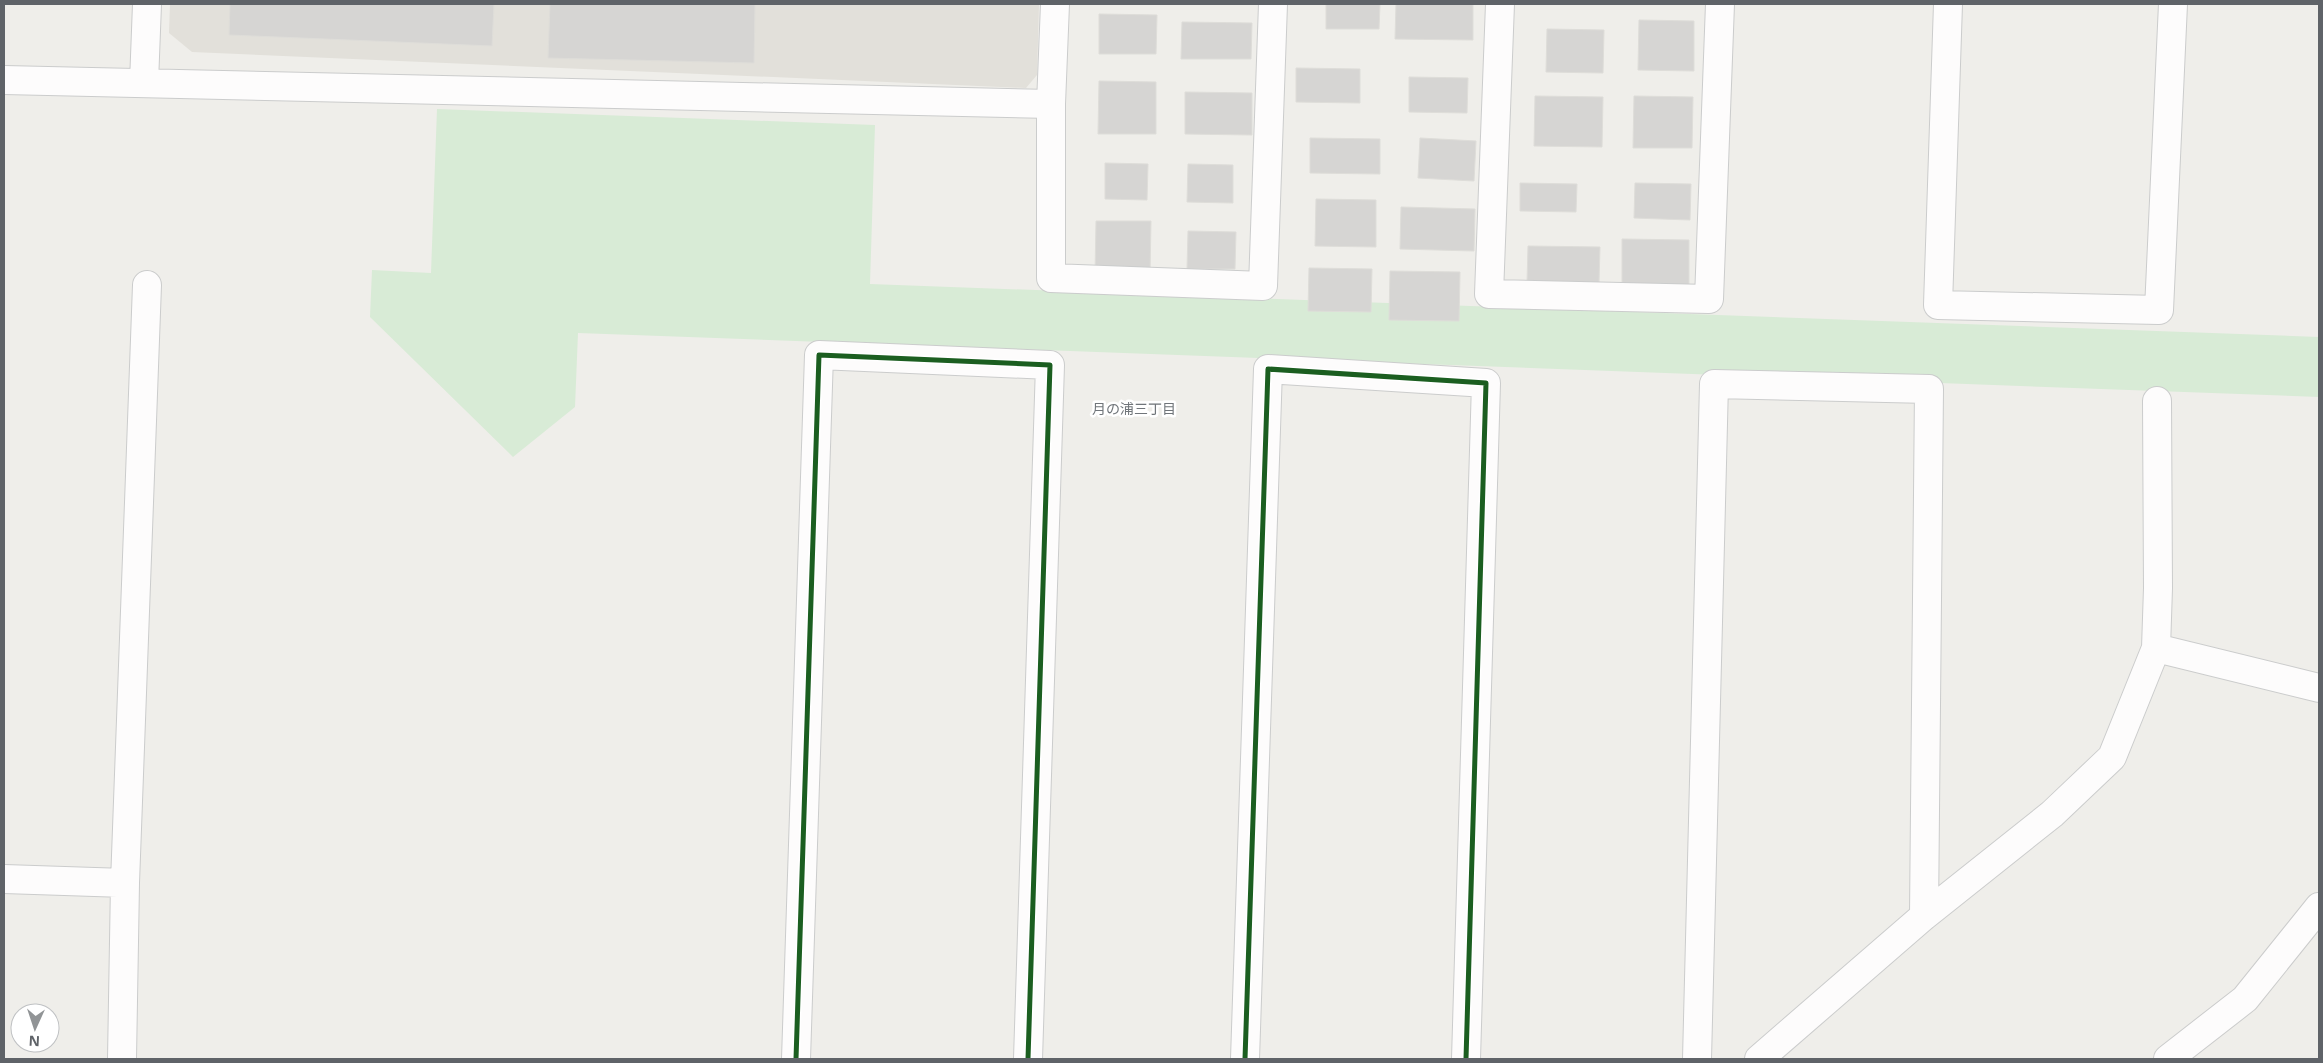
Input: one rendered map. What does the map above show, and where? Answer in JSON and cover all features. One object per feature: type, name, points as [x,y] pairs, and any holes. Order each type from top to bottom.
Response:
[{"type":"street","points":[[144,83],[147,4]]},
{"type":"street","points":[[1055,4],[1051,104],[1050,278],[1263,286],[1273,4]]},
{"type":"street","points":[[1500,4],[1489,294],[1709,299],[1720,4]]},
{"type":"street","points":[[1948,4],[1938,305],[2159,310],[2173,4]]},
{"type":"street","points":[[4,80],[1051,104]]},
{"type":"street","points":[[122,1059],[125,883],[147,285]]},
{"type":"street","points":[[796,1059],[819,355],[1050,365],[1028,1059]]},
{"type":"street","points":[[1245,1059],[1268,369],[1486,383],[1466,1059]]},
{"type":"street","points":[[1697,1059],[1714,384],[1929,389],[1924,916]]},
{"type":"street","points":[[1759,1059],[1924,916],[2052,814],[2112,757],[2156,648],[2158,588],[2157,401]]},
{"type":"street","points":[[2156,648],[2319,688]]},
{"type":"street","points":[[4,879],[125,883]]},
{"type":"street","points":[[2168,1059],[2246,999],[2319,907]]},
{"type":"shaded area","points":[[170,4],[1039,4],[1037,75],[1026,88],[192,52],[169,33]]},
{"type":"green space","points":[[437,109],[875,125],[870,284],[2319,337],[2319,397],[578,333],[575,407],[513,457],[370,317],[372,270],[431,273]]},
{"type":"building","points":[[230,4],[494,4],[492,46],[229,35]]},
{"type":"building","points":[[550,4],[755,4],[754,63],[548,58]]},
{"type":"building","points":[[1326,4],[1380,4],[1379,29],[1326,29]]},
{"type":"building","points":[[1396,4],[1473,4],[1473,40],[1395,39]]},
{"type":"building","points":[[1099,14],[1157,15],[1156,54],[1099,54]]},
{"type":"building","points":[[1639,20],[1694,21],[1694,71],[1638,70]]},
{"type":"building","points":[[1182,22],[1252,23],[1251,59],[1181,59]]},
{"type":"building","points":[[1547,29],[1604,30],[1603,73],[1546,72]]},
{"type":"building","points":[[1296,68],[1360,69],[1360,103],[1296,102]]},
{"type":"building","points":[[1409,77],[1468,78],[1467,113],[1409,112]]},
{"type":"building","points":[[1099,81],[1156,82],[1156,134],[1098,134]]},
{"type":"building","points":[[1185,92],[1252,93],[1252,135],[1185,134]]},
{"type":"building","points":[[1535,96],[1603,97],[1602,147],[1534,146]]},
{"type":"building","points":[[1634,96],[1693,97],[1692,148],[1633,148]]},
{"type":"building","points":[[1310,138],[1380,139],[1380,174],[1310,173]]},
{"type":"building","points":[[1420,138],[1476,141],[1474,181],[1418,178]]},
{"type":"building","points":[[1105,163],[1148,164],[1147,200],[1105,199]]},
{"type":"building","points":[[1188,164],[1233,165],[1233,203],[1187,202]]},
{"type":"building","points":[[1520,183],[1577,184],[1576,212],[1520,211]]},
{"type":"building","points":[[1635,183],[1691,184],[1690,220],[1634,218]]},
{"type":"building","points":[[1316,199],[1376,200],[1376,247],[1315,246]]},
{"type":"building","points":[[1401,207],[1475,209],[1474,251],[1400,249]]},
{"type":"building","points":[[1096,221],[1151,221],[1150,275],[1095,274]]},
{"type":"building","points":[[1188,231],[1236,232],[1235,269],[1187,269]]},
{"type":"building","points":[[1622,239],[1689,240],[1689,285],[1622,284]]},
{"type":"building","points":[[1528,246],[1600,247],[1599,283],[1527,282]]},
{"type":"building","points":[[1309,268],[1372,269],[1371,312],[1308,311]]},
{"type":"building","points":[[1390,271],[1460,272],[1459,321],[1389,320]]},
{"type":"cycle path","points":[[796,1059],[819,355],[1050,365],[1028,1059]]},
{"type":"cycle path","points":[[1245,1059],[1268,369],[1486,383],[1466,1059]]},
{"type":"district","name":"月の浦三丁目","points":[[1134,408]]}]
